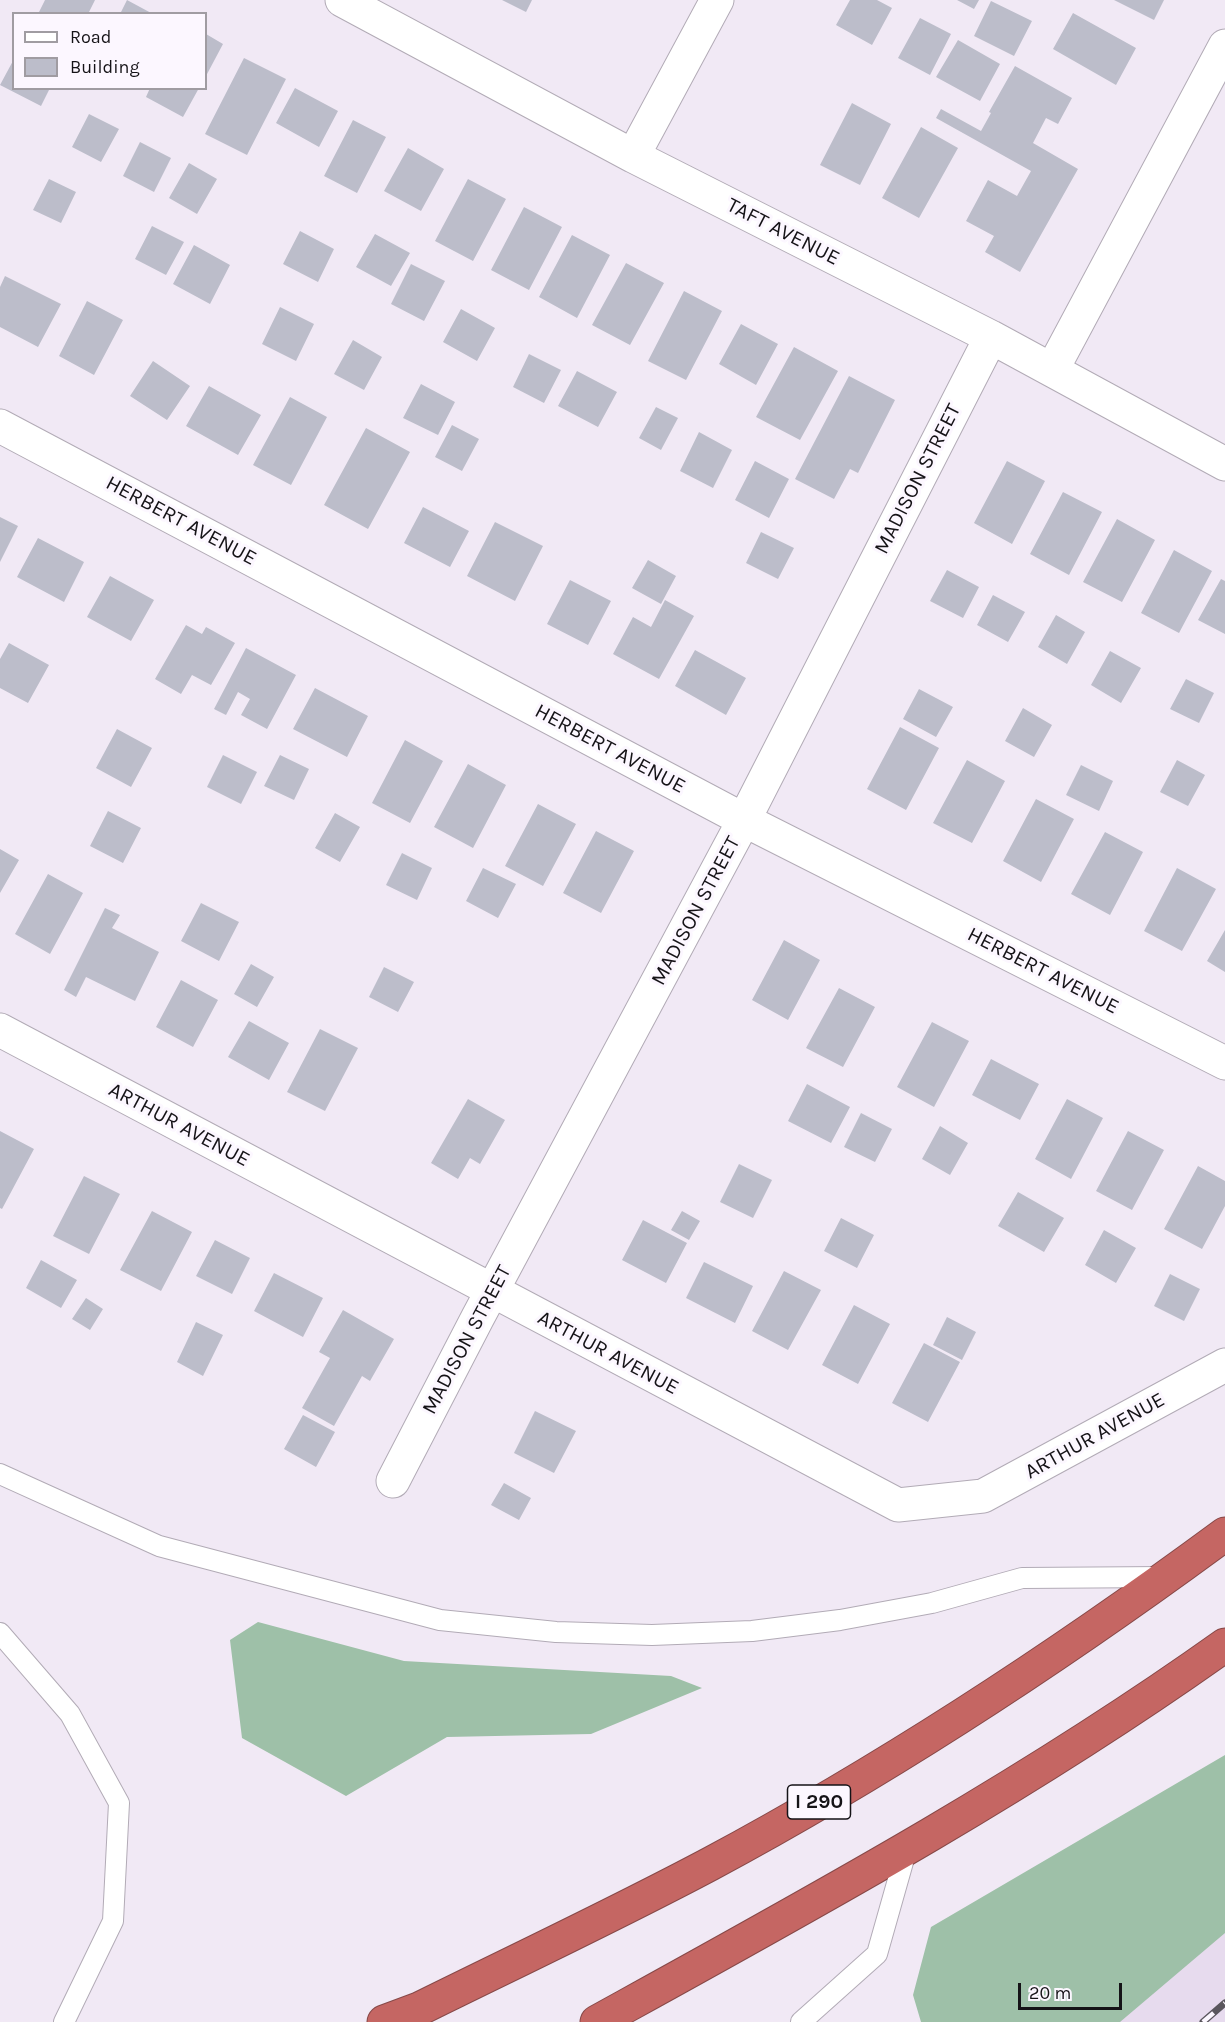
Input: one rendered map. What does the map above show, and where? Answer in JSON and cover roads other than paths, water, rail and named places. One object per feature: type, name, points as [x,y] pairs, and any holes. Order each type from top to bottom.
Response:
[{"type":"highway","name":"I 290","points":[[384,2022],[418,2009],[709,1864],[856,1781],[1007,1685],[1225,1534]]},
{"type":"highway","points":[[597,2022],[976,1809],[1169,1685],[1225,1645]]},
{"type":"street","name":"TAFT AVENUE","points":[[342,0],[633,156],[1052,370],[1225,464]]},
{"type":"street","points":[[633,156],[717,0]]},
{"type":"street","points":[[1052,370],[1225,46]]},
{"type":"street","name":"MADISON STREET","points":[[393,1481],[744,820],[991,338]]},
{"type":"street","name":"HERBERT AVENUE","points":[[0,426],[744,820],[1225,1063]]},
{"type":"street","name":"ARTHUR AVENUE","points":[[0,1030],[898,1505],[983,1496],[1225,1365]]},
{"type":"lane","points":[[0,1474],[159,1546],[440,1620],[555,1632],[652,1635],[752,1631],[840,1620],[932,1603],[1022,1578],[1166,1577]]},
{"type":"lane","points":[[0,1633],[70,1714],[119,1803],[113,1921],[64,2022]]},
{"type":"lane","points":[[801,2022],[877,1954],[907,1848]]},
{"type":"railway","points":[[1203,2022],[1225,2003]]}]
